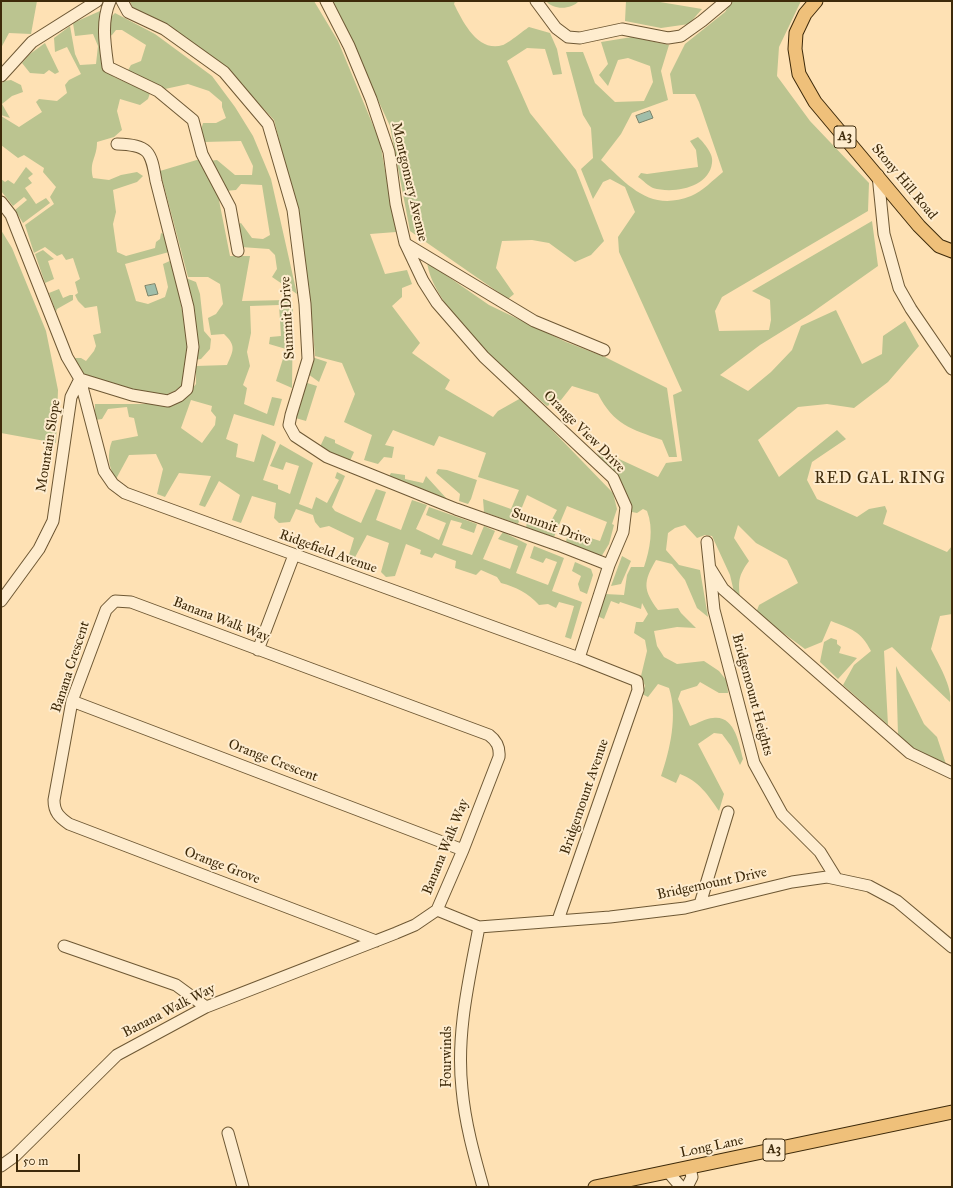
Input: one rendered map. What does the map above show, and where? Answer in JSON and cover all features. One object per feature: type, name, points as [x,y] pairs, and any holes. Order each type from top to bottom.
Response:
[{"type":"main road","name":"Stony Hill Road","points":[[816,1],[805,14],[796,33],[795,49],[799,74],[815,102],[878,175],[919,226],[939,246],[952,250]]},
{"type":"main road","name":"Long Lane","points":[[595,1187],[952,1112]]},
{"type":"street","points":[[1,76],[32,42],[97,1]]},
{"type":"street","points":[[110,1],[106,10],[104,41],[108,67],[158,91],[193,120],[202,154],[230,207],[238,251]]},
{"type":"street","name":"Summit Drive","points":[[122,1],[128,12],[164,29],[224,72],[268,124],[292,210],[305,304],[308,360],[291,415],[290,425],[295,436],[327,457],[456,509],[543,540],[609,566]]},
{"type":"street","name":"Montgomery Avenue","points":[[326,1],[349,46],[389,152],[396,204],[405,243],[423,281],[437,303]]},
{"type":"street","points":[[536,1],[556,28],[568,37],[580,38],[622,29],[668,38],[681,36],[702,22],[726,1]]},
{"type":"street","points":[[1,202],[11,215],[68,357],[80,379],[132,396],[168,401],[179,396],[187,389],[190,378],[193,346],[188,307],[156,181],[153,162],[149,154],[142,147],[135,144],[117,144]]},
{"type":"street","points":[[878,175],[884,234],[899,288],[911,309],[952,369]]},
{"type":"street","points":[[405,243],[534,321],[604,350]]},
{"type":"street","name":"Orange View Drive","points":[[437,303],[484,356],[613,478],[626,507],[623,532],[609,566],[579,658]]},
{"type":"street","name":"Ridgefield Avenue","points":[[80,379],[104,472],[113,484],[125,493],[294,556],[579,658],[634,679],[638,683]]},
{"type":"street","name":"Mountain Slope","points":[[1,601],[39,549],[53,521],[71,397],[80,379]]},
{"type":"street","name":"Bridgemount Heights","points":[[708,542],[714,610],[754,763],[782,814],[820,852],[836,878]]},
{"type":"street","points":[[258,650],[294,556]]},
{"type":"street","name":"Bridgemount Heights","points":[[709,566],[723,589],[910,753],[952,773]]},
{"type":"street","name":"Banana Walk Way","points":[[1,1166],[15,1156],[117,1055],[206,1007],[415,925],[437,910],[463,850],[499,757],[498,744],[495,739],[482,732],[131,602],[115,601]]},
{"type":"street","name":"Banana Crescent","points":[[59,817],[54,808],[54,800],[72,701],[106,610],[109,605],[115,601]]},
{"type":"street","name":"Bridgemount Avenue","points":[[558,920],[638,690],[638,683]]},
{"type":"street","name":"Orange Crescent","points":[[72,701],[463,850]]},
{"type":"street","points":[[700,904],[728,812]]},
{"type":"street","name":"Orange Grove","points":[[59,817],[69,824],[376,941]]},
{"type":"street","name":"Bridgemount Drive","points":[[437,910],[479,927],[610,917],[685,908],[792,882],[827,877],[869,886],[897,901],[952,947]]},
{"type":"street","name":"Fourwinds","points":[[479,927],[466,996],[461,1039],[462,1089],[470,1139],[483,1187]]},
{"type":"street","points":[[64,946],[176,985],[206,1007]]},
{"type":"street","points":[[228,1133],[243,1187]]},
{"type":"street","points":[[687,1187],[692,1177],[690,1168]]},
{"type":"street","points":[[669,1172],[680,1187]]},
{"type":"green space","points":[[1,1],[37,1],[31,34],[9,33],[1,48]]},
{"type":"green space","points":[[130,1],[314,1],[338,41],[380,142],[396,232],[370,234],[385,274],[407,270],[412,284],[402,288],[402,297],[392,306],[420,343],[412,353],[450,380],[445,389],[493,417],[498,411],[521,398],[613,493],[617,509],[612,524],[614,525],[609,544],[601,557],[569,545],[566,541],[569,531],[600,541],[607,522],[567,506],[554,537],[526,528],[527,522],[531,523],[533,518],[550,523],[557,510],[527,495],[518,517],[520,518],[518,524],[484,512],[483,499],[511,509],[519,490],[478,477],[486,453],[439,436],[434,446],[393,430],[385,445],[394,447],[392,458],[384,457],[378,464],[364,460],[372,435],[344,422],[355,394],[342,363],[315,356],[310,298],[286,167],[274,120],[227,69],[133,9]]},
{"type":"green space","points":[[332,1],[455,1],[454,4],[472,34],[486,44],[494,46],[505,44],[529,27],[550,33],[557,49],[562,74],[553,75],[545,49],[527,48],[507,61],[530,113],[576,170],[604,241],[591,255],[575,262],[549,243],[532,240],[502,241],[496,268],[514,294],[508,299],[410,231],[390,126]]},
{"type":"green space","points":[[546,1],[579,1],[576,4],[562,8],[553,6]]},
{"type":"green space","points":[[626,1],[654,1],[702,9],[689,24],[661,28],[625,21]]},
{"type":"green space","points":[[732,1],[801,1],[779,47],[777,76],[810,121],[869,183],[868,211],[722,297],[715,311],[719,331],[769,330],[771,320],[770,300],[752,291],[872,221],[878,266],[810,314],[760,345],[720,375],[748,391],[771,372],[792,350],[801,326],[836,310],[862,364],[882,354],[883,336],[905,321],[919,346],[888,382],[854,408],[827,404],[798,407],[758,440],[779,477],[837,430],[846,439],[812,462],[807,480],[817,499],[857,517],[869,509],[885,506],[887,511],[883,524],[947,552],[952,546],[952,614],[940,616],[931,649],[947,683],[950,702],[892,647],[884,651],[888,725],[843,685],[854,665],[871,651],[859,635],[850,629],[831,621],[822,642],[805,649],[756,613],[759,605],[798,583],[787,560],[756,543],[738,525],[734,538],[749,561],[740,578],[740,597],[734,592],[730,575],[712,536],[705,535],[697,538],[685,525],[675,528],[668,533],[666,550],[679,565],[700,570],[708,617],[697,608],[685,580],[672,564],[656,560],[649,574],[646,586],[653,603],[658,610],[678,608],[696,628],[677,627],[654,631],[657,646],[664,657],[677,664],[704,661],[719,671],[727,681],[728,693],[719,693],[700,682],[697,686],[681,691],[678,699],[690,726],[710,718],[720,718],[726,721],[735,732],[743,759],[740,765],[731,746],[722,734],[714,733],[698,744],[724,794],[719,811],[707,794],[693,780],[680,774],[676,783],[661,776],[672,732],[672,698],[669,688],[658,684],[648,697],[642,694],[645,686],[641,676],[647,651],[645,640],[634,633],[636,622],[643,622],[648,614],[642,603],[641,609],[620,602],[619,604],[611,601],[604,619],[597,616],[605,594],[624,595],[627,575],[631,567],[644,567],[651,532],[647,511],[643,509],[637,513],[632,512],[628,498],[620,481],[601,460],[597,453],[604,452],[658,477],[666,463],[682,461],[673,395],[682,391],[619,252],[618,237],[635,212],[625,187],[610,179],[603,182],[593,199],[581,169],[593,158],[591,128],[583,115],[566,52],[583,52],[595,83],[615,102],[644,101],[653,82],[650,66],[628,58],[618,60],[608,86],[599,75],[608,64],[601,42],[632,37],[669,45],[661,71],[668,100],[632,113],[621,134],[601,160],[621,179],[641,194],[664,201],[677,200],[691,196],[704,188],[723,172],[695,94],[673,94],[670,74],[685,44],[725,12]]},
{"type":"green space","points":[[100,11],[99,41],[102,67],[114,77],[150,93],[148,99],[140,105],[120,99],[117,111],[122,130],[114,137],[97,142],[92,172],[93,178],[109,180],[121,175],[137,172],[143,176],[137,182],[113,190],[116,212],[113,224],[117,252],[126,256],[155,248],[156,242],[160,239],[161,233],[166,235],[169,252],[125,264],[136,301],[148,304],[165,297],[168,287],[163,264],[172,260],[189,345],[184,387],[165,395],[126,391],[87,378],[80,372],[75,358],[81,358],[86,361],[96,346],[93,335],[101,333],[97,306],[85,308],[78,301],[75,295],[78,293],[75,282],[80,279],[73,258],[66,260],[62,254],[57,256],[45,247],[34,253],[25,225],[54,204],[50,197],[56,187],[43,172],[44,168],[24,155],[18,158],[1,145],[1,116],[19,127],[42,112],[36,102],[39,99],[57,101],[67,93],[65,85],[69,80],[81,74],[67,47],[55,52],[54,38],[70,26],[75,54],[80,65],[96,64],[98,46],[93,34],[75,36],[73,23]]},
{"type":"green space","points":[[115,13],[155,34],[212,76],[235,107],[253,136],[271,179],[297,294],[272,277],[277,269],[275,255],[269,249],[241,247],[236,225],[241,223],[252,238],[263,239],[270,235],[262,185],[241,184],[236,190],[225,191],[209,161],[217,160],[235,175],[252,175],[253,166],[241,141],[204,142],[201,130],[203,123],[216,123],[226,118],[222,107],[222,102],[209,91],[188,84],[165,89],[127,72],[131,65],[141,61],[146,45],[122,30],[116,30],[108,37],[108,20]]},
{"type":"green space","points":[[45,43],[59,72],[55,74],[49,70],[44,74],[30,73],[22,63],[30,54]]},
{"type":"green space","points":[[11,80],[21,85],[23,92],[12,96],[2,104],[10,118],[1,115],[1,84],[4,81]]},
{"type":"green space","points":[[698,137],[712,156],[712,163],[704,178],[697,183],[680,189],[661,190],[651,187],[638,177],[641,173],[647,174],[698,167],[696,150],[690,141]]},
{"type":"green space","points":[[200,159],[216,185],[230,256],[250,256],[242,301],[288,300],[293,305],[292,388],[276,381],[286,349],[269,344],[270,337],[281,336],[279,305],[250,306],[251,333],[247,352],[250,366],[243,385],[247,388],[244,404],[267,414],[272,397],[282,399],[274,426],[234,414],[226,439],[238,444],[236,457],[254,462],[262,434],[276,442],[263,480],[278,485],[278,489],[290,494],[299,466],[286,462],[283,470],[270,466],[280,444],[313,463],[299,504],[312,509],[316,497],[327,503],[339,480],[335,478],[337,472],[345,476],[332,507],[335,511],[361,523],[376,489],[386,492],[376,520],[401,530],[412,500],[427,505],[416,529],[439,540],[446,523],[426,515],[429,507],[477,524],[474,533],[460,528],[462,523],[451,520],[442,545],[472,555],[484,526],[495,531],[483,559],[510,569],[518,546],[498,539],[503,532],[527,544],[516,573],[548,585],[557,562],[546,558],[543,563],[530,558],[534,546],[564,558],[552,591],[582,602],[571,639],[565,637],[574,606],[559,602],[556,608],[548,604],[539,605],[522,591],[501,583],[497,577],[481,570],[476,575],[455,568],[456,561],[435,553],[432,558],[420,554],[421,550],[406,544],[395,576],[386,577],[381,572],[389,543],[367,535],[352,563],[348,558],[354,538],[329,526],[320,528],[315,522],[313,515],[296,509],[290,522],[279,523],[274,518],[276,503],[252,496],[241,523],[232,520],[240,495],[219,481],[205,507],[199,505],[211,476],[179,473],[165,497],[157,494],[163,469],[156,454],[129,455],[116,479],[111,470],[109,460],[110,446],[112,441],[138,436],[134,418],[129,417],[127,407],[108,409],[102,419],[95,420],[95,404],[172,404],[184,398],[196,384],[196,366],[227,365],[233,349],[231,342],[224,334],[211,335],[208,318],[216,314],[223,304],[220,284],[208,277],[188,277],[160,171]],"holes":[[[191,400],[212,406],[211,411],[216,417],[215,425],[202,443],[181,428]]]},
{"type":"green space","points":[[26,167],[33,174],[28,178],[32,183],[25,188],[36,204],[46,198],[50,203],[23,223],[15,210],[27,200],[24,197],[13,206],[1,191],[1,179],[5,182],[8,180],[14,184]]},
{"type":"green space","points":[[1,230],[12,248],[46,331],[58,390],[56,443],[1,433]]},
{"type":"green space","points":[[43,250],[54,259],[48,261],[54,279],[45,283],[35,254]]},
{"type":"green space","points":[[427,262],[489,305],[566,342],[605,357],[667,388],[677,457],[669,457],[662,440],[632,429],[617,419],[610,413],[598,394],[572,386],[561,400],[547,406],[495,359],[458,320],[443,300],[432,281]]},
{"type":"green space","points":[[183,277],[196,282],[200,294],[204,331],[211,339],[210,349],[201,359],[195,360]]},
{"type":"green space","points":[[59,289],[63,298],[73,295],[73,300],[57,309],[56,312],[49,293]]},
{"type":"green space","points":[[312,357],[327,362],[319,382],[308,374]]},
{"type":"green space","points":[[304,382],[317,386],[306,421],[292,417]]},
{"type":"green space","points":[[325,436],[335,440],[335,443],[354,452],[349,463],[319,449]]},
{"type":"green space","points":[[438,469],[447,470],[477,480],[468,504],[459,501],[460,494],[436,473]]},
{"type":"green space","points":[[391,473],[405,475],[405,479],[423,483],[426,476],[447,499],[388,478]]},
{"type":"green space","points":[[622,556],[631,561],[621,584],[611,586]]},
{"type":"green space","points":[[575,562],[591,569],[593,575],[587,594],[580,591],[578,584],[581,576],[572,571]]},
{"type":"green space","points":[[831,638],[837,640],[837,644],[841,647],[839,653],[857,658],[838,679],[820,662],[824,642]]},
{"type":"green space","points":[[896,666],[924,724],[937,737],[947,767],[917,753],[898,735]]},
{"type":"shaded area","points":[[650,111],[653,118],[639,123],[636,116]]},
{"type":"shaded area","points":[[155,284],[158,294],[148,296],[145,286]]},
{"type":"district","name":"RED GAL RING","points":[[880,479]]}]
